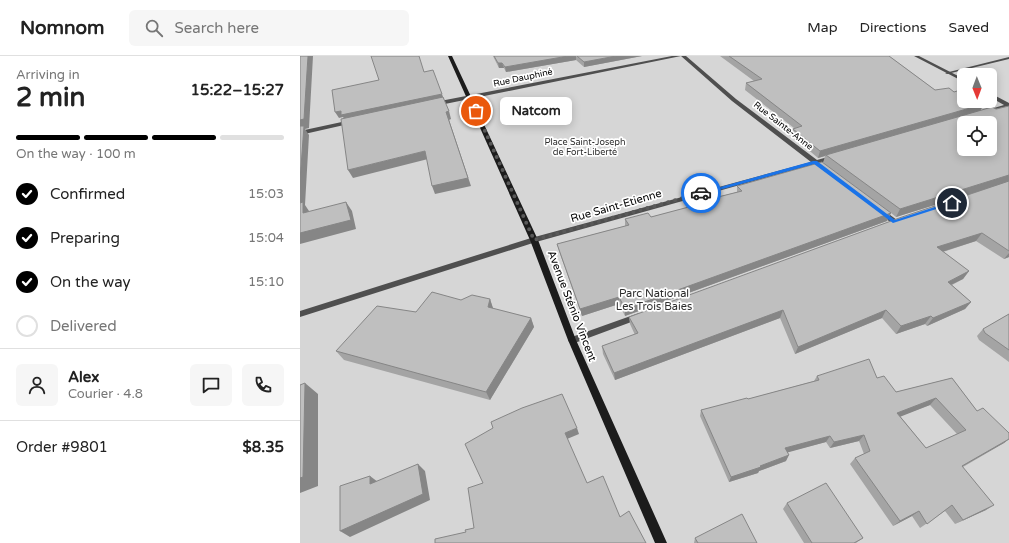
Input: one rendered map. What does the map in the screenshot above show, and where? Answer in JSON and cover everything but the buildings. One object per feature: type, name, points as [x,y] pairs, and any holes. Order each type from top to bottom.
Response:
[{"type":"street","name":"Avenue Sténio Vincent","points":[[450,56],[534,240],[572,340],[661,543]]},
{"type":"street","name":"Rue Dauphiné","points":[[431,105],[679,56]]},
{"type":"street","name":"Rue Sainte-Anne","points":[[683,56],[734,100],[821,167]]},
{"type":"street","points":[[916,56],[957,78]]},
{"type":"street","points":[[947,73],[1009,58]]},
{"type":"street","points":[[997,99],[1009,105]]},
{"type":"street","points":[[979,114],[1009,105]]},
{"type":"street","points":[[300,133],[354,121]]},
{"type":"street","name":"Rue Saint-Etienne","points":[[300,314],[534,240],[845,154]]},
{"type":"street","points":[[876,208],[895,222]]},
{"type":"street","points":[[572,340],[647,313]]},
{"type":"green space","name":"Parc National Les Trois Baies","points":[[300,56],[1009,56],[1009,543],[300,543]]},
{"type":"way so far","points":[[476,111],[534,240],[701,193]]},
{"type":"place","name":"Natcom","points":[[476,111]]},
{"type":"route","points":[[701,193],[815,162],[895,222],[952,203]]},
{"type":"park label","name":"Place Saint-Joseph de Fort-Liberté","points":[[585,148]]}]
